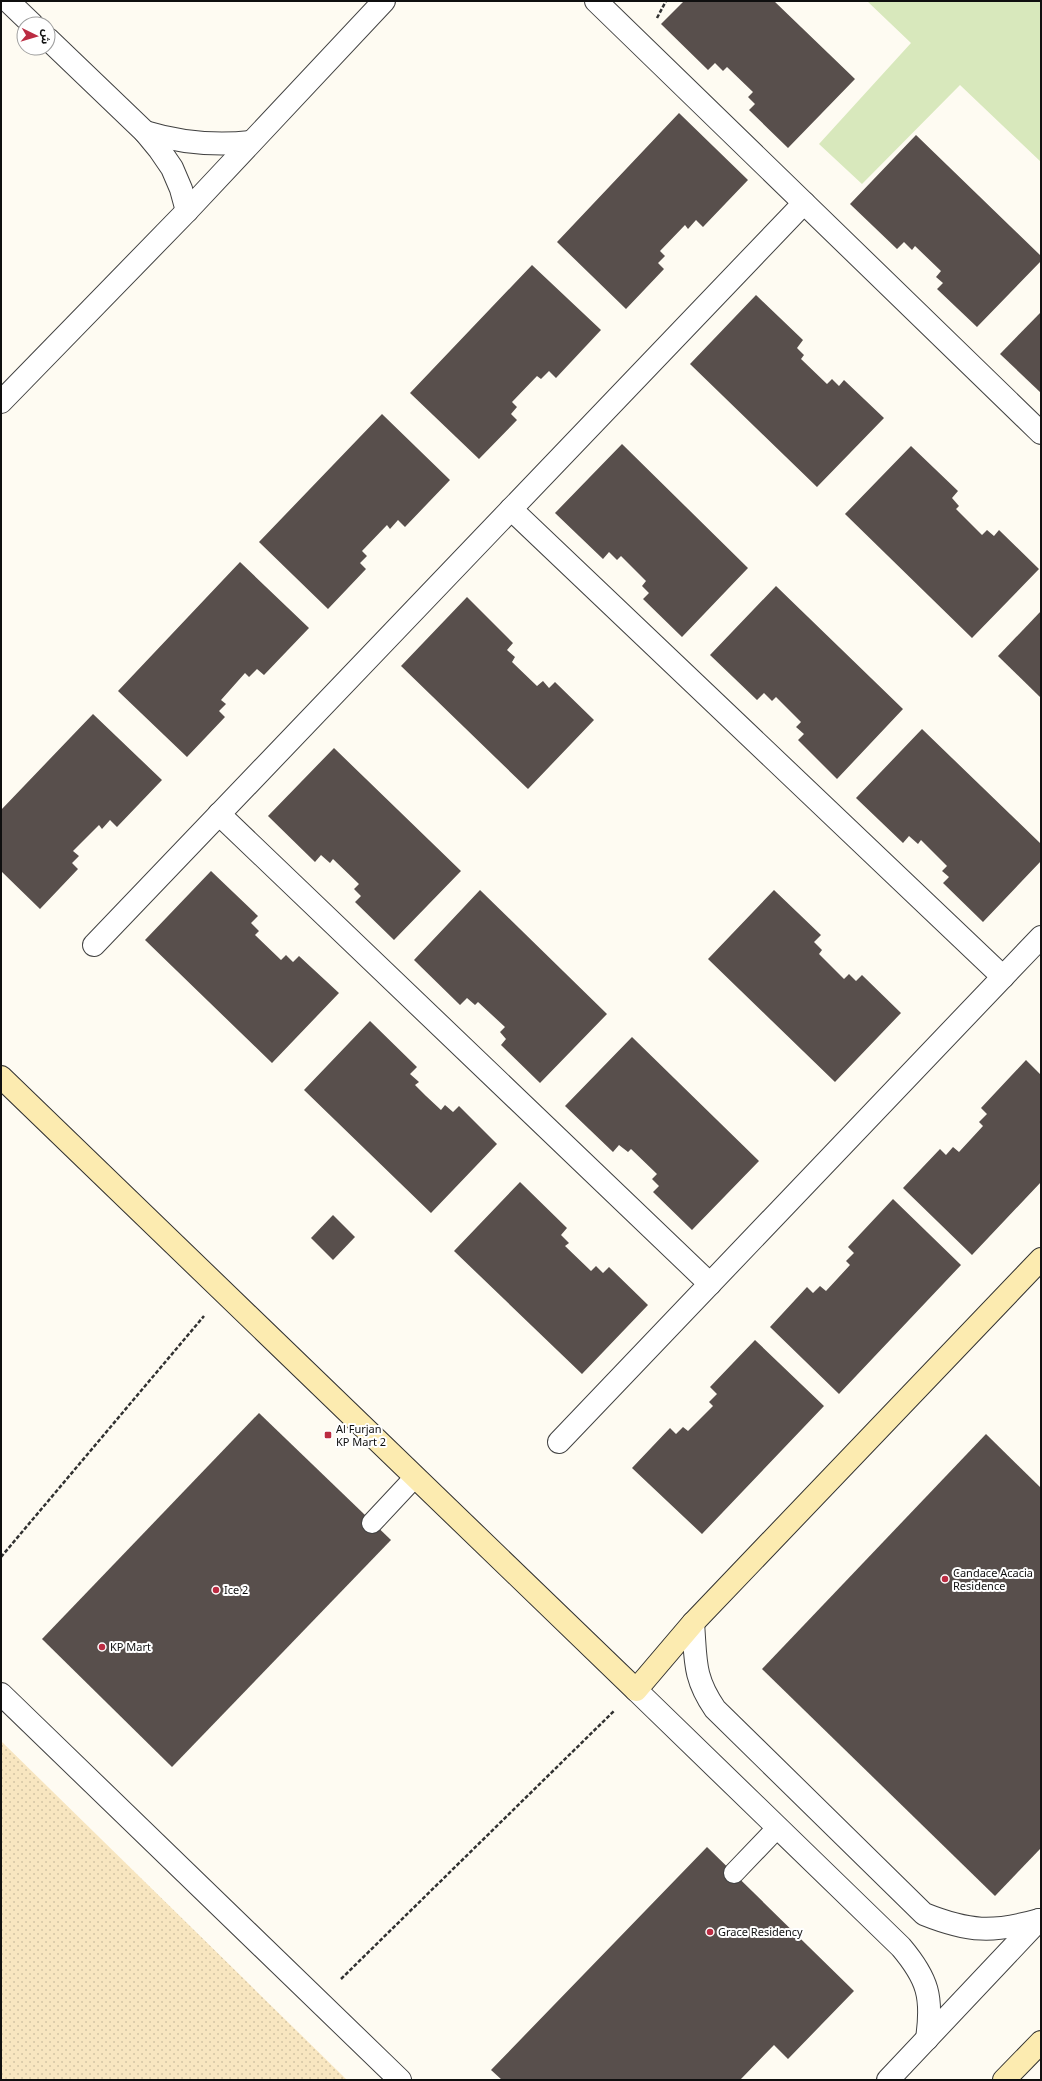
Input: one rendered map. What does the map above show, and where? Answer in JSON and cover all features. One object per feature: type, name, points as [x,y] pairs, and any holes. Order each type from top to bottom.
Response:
[{"type":"street","points":[[8,1],[24,16]]},
{"type":"street","points":[[1,402],[252,142],[384,1]]},
{"type":"street","points":[[596,1],[1041,433]]},
{"type":"street","points":[[56,47],[145,132],[160,149],[172,168],[181,189],[186,211]]},
{"type":"street","points":[[145,132],[170,140],[197,144],[224,145],[252,142]]},
{"type":"street","points":[[94,945],[804,203]]},
{"type":"street","points":[[511,509],[1004,977]]},
{"type":"street","points":[[219,814],[710,1284]]},
{"type":"street","points":[[559,1442],[1041,937]]},
{"type":"street","points":[[1,1077],[778,1827],[900,1947],[917,1966],[927,1989],[931,2014],[927,2039]]},
{"type":"street","points":[[636,1690],[693,1624],[1041,1259]]},
{"type":"street","points":[[693,1624],[696,1672],[703,1692],[715,1709],[924,1914],[952,1925],[981,1930],[1010,1928],[1040,1919]]},
{"type":"street","points":[[1,1694],[400,2080]]},
{"type":"street","points":[[888,2080],[1040,1919]]},
{"type":"street","points":[[1004,2080],[1041,2042]]},
{"type":"lane","points":[[372,1523],[415,1476]]},
{"type":"lane","points":[[734,1873],[778,1827]]},
{"type":"path","points":[[1,1557],[224,1292]]},
{"type":"path","points":[[319,2001],[636,1690]]},
{"type":"green space","points":[[867,1],[1041,1],[1041,162],[960,85],[862,184],[819,144],[911,43]]},
{"type":"sand","points":[[1,1741],[347,2080],[1,2080]]},
{"type":"building","points":[[684,1],[774,1],[855,79],[788,148],[749,110],[755,104],[748,97],[753,92],[727,67],[723,71],[715,63],[708,70],[661,24]]},
{"type":"building","points":[[679,113],[748,180],[703,227],[696,220],[688,229],[685,225],[660,251],[665,256],[658,263],[664,269],[626,309],[557,242]]},
{"type":"building","points":[[916,135],[1041,256],[1041,261],[977,327],[937,289],[943,283],[936,277],[941,271],[915,246],[912,250],[904,242],[897,249],[850,204]]},
{"type":"building","points":[[532,265],[601,330],[556,378],[549,371],[541,379],[537,376],[512,402],[517,407],[511,414],[517,420],[479,459],[410,393]]},
{"type":"building","points":[[756,295],[803,340],[797,348],[804,355],[801,359],[827,384],[832,379],[839,386],[844,380],[884,418],[817,487],[690,364]]},
{"type":"building","points":[[1041,312],[1041,393],[1000,354]]},
{"type":"building","points":[[382,414],[450,480],[405,527],[398,520],[390,529],[387,525],[362,551],[367,556],[360,563],[366,569],[328,609],[259,542]]},
{"type":"building","points":[[622,444],[748,568],[682,637],[643,599],[649,593],[642,586],[646,581],[621,556],[617,560],[609,552],[603,559],[555,513]]},
{"type":"building","points":[[911,446],[958,491],[952,498],[959,506],[956,509],[982,535],[987,530],[994,536],[999,530],[1039,569],[972,638],[845,514]]},
{"type":"building","points":[[240,562],[309,628],[264,675],[257,669],[249,677],[245,673],[221,700],[226,704],[219,711],[225,717],[187,757],[118,691]]},
{"type":"building","points":[[776,586],[903,709],[837,779],[798,740],[804,734],[796,727],[801,722],[776,697],[772,701],[764,693],[757,700],[710,655]]},
{"type":"building","points":[[467,597],[513,643],[507,650],[515,657],[512,662],[537,686],[543,681],[549,688],[555,682],[594,720],[528,789],[401,666]]},
{"type":"building","points":[[1041,611],[1041,698],[998,656]]},
{"type":"building","points":[[93,714],[162,780],[117,827],[110,820],[102,829],[99,825],[73,851],[79,856],[72,863],[78,869],[40,909],[1,871],[1,810]]},
{"type":"building","points":[[922,729],[1041,844],[1041,861],[983,922],[943,883],[949,877],[942,871],[947,866],[921,840],[918,844],[909,836],[903,843],[856,798]]},
{"type":"building","points":[[334,748],[461,871],[394,940],[355,902],[361,896],[354,889],[359,884],[333,859],[330,863],[321,855],[315,862],[268,816]]},
{"type":"building","points":[[211,871],[258,916],[251,923],[259,931],[255,935],[281,960],[286,955],[293,962],[299,956],[339,993],[272,1063],[145,940]]},
{"type":"building","points":[[480,890],[607,1014],[540,1083],[501,1045],[506,1039],[500,1032],[505,1027],[478,1002],[475,1005],[467,998],[460,1005],[414,960]]},
{"type":"building","points":[[774,890],[821,935],[814,942],[822,950],[819,954],[844,979],[849,974],[856,981],[862,975],[901,1013],[835,1082],[708,959]]},
{"type":"building","points":[[370,1021],[417,1067],[410,1074],[419,1082],[415,1085],[426,1096],[441,1110],[445,1105],[453,1112],[459,1106],[497,1144],[431,1213],[304,1090]]},
{"type":"building","points":[[632,1037],[759,1161],[692,1230],[653,1192],[659,1186],[652,1179],[657,1174],[631,1149],[628,1152],[619,1145],[613,1152],[565,1106]]},
{"type":"building","points":[[1026,1060],[1041,1075],[1041,1182],[972,1255],[903,1188],[940,1149],[946,1155],[953,1147],[959,1152],[983,1126],[979,1122],[987,1114],[981,1108]]},
{"type":"building","points":[[520,1182],[567,1228],[561,1235],[569,1243],[565,1246],[591,1271],[596,1266],[603,1273],[609,1267],[648,1305],[582,1374],[454,1251]]},
{"type":"building","points":[[893,1199],[961,1265],[839,1394],[770,1327],[807,1287],[813,1293],[820,1286],[826,1291],[850,1265],[846,1261],[854,1253],[848,1247]]},
{"type":"building","points":[[333,1215],[355,1237],[333,1260],[311,1238]]},
{"type":"building","points":[[755,1340],[824,1406],[702,1534],[632,1468],[670,1428],[676,1434],[683,1427],[688,1431],[713,1406],[709,1402],[717,1394],[710,1387]]},
{"type":"building","name":"Ice 2","points":[[259,1413],[391,1540],[172,1767],[42,1639]]},
{"type":"building","name":"Candace Acacia Residence","points":[[986,1434],[1041,1488],[1041,1848],[995,1896],[762,1669]]},
{"type":"building","name":"Grace Residency","points":[[707,1847],[854,1991],[788,2059],[774,2045],[740,2080],[502,2080],[491,2070]]},
{"type":"place","name":"Al Furjan KP Mart 2","points":[[328,1435]]},
{"type":"place","name":"Candace Acacia Residence","points":[[945,1579]]},
{"type":"place","name":"Ice 2","points":[[216,1590]]},
{"type":"place","name":"KP Mart","points":[[102,1647]]},
{"type":"place","name":"Grace Residency","points":[[710,1932]]}]
